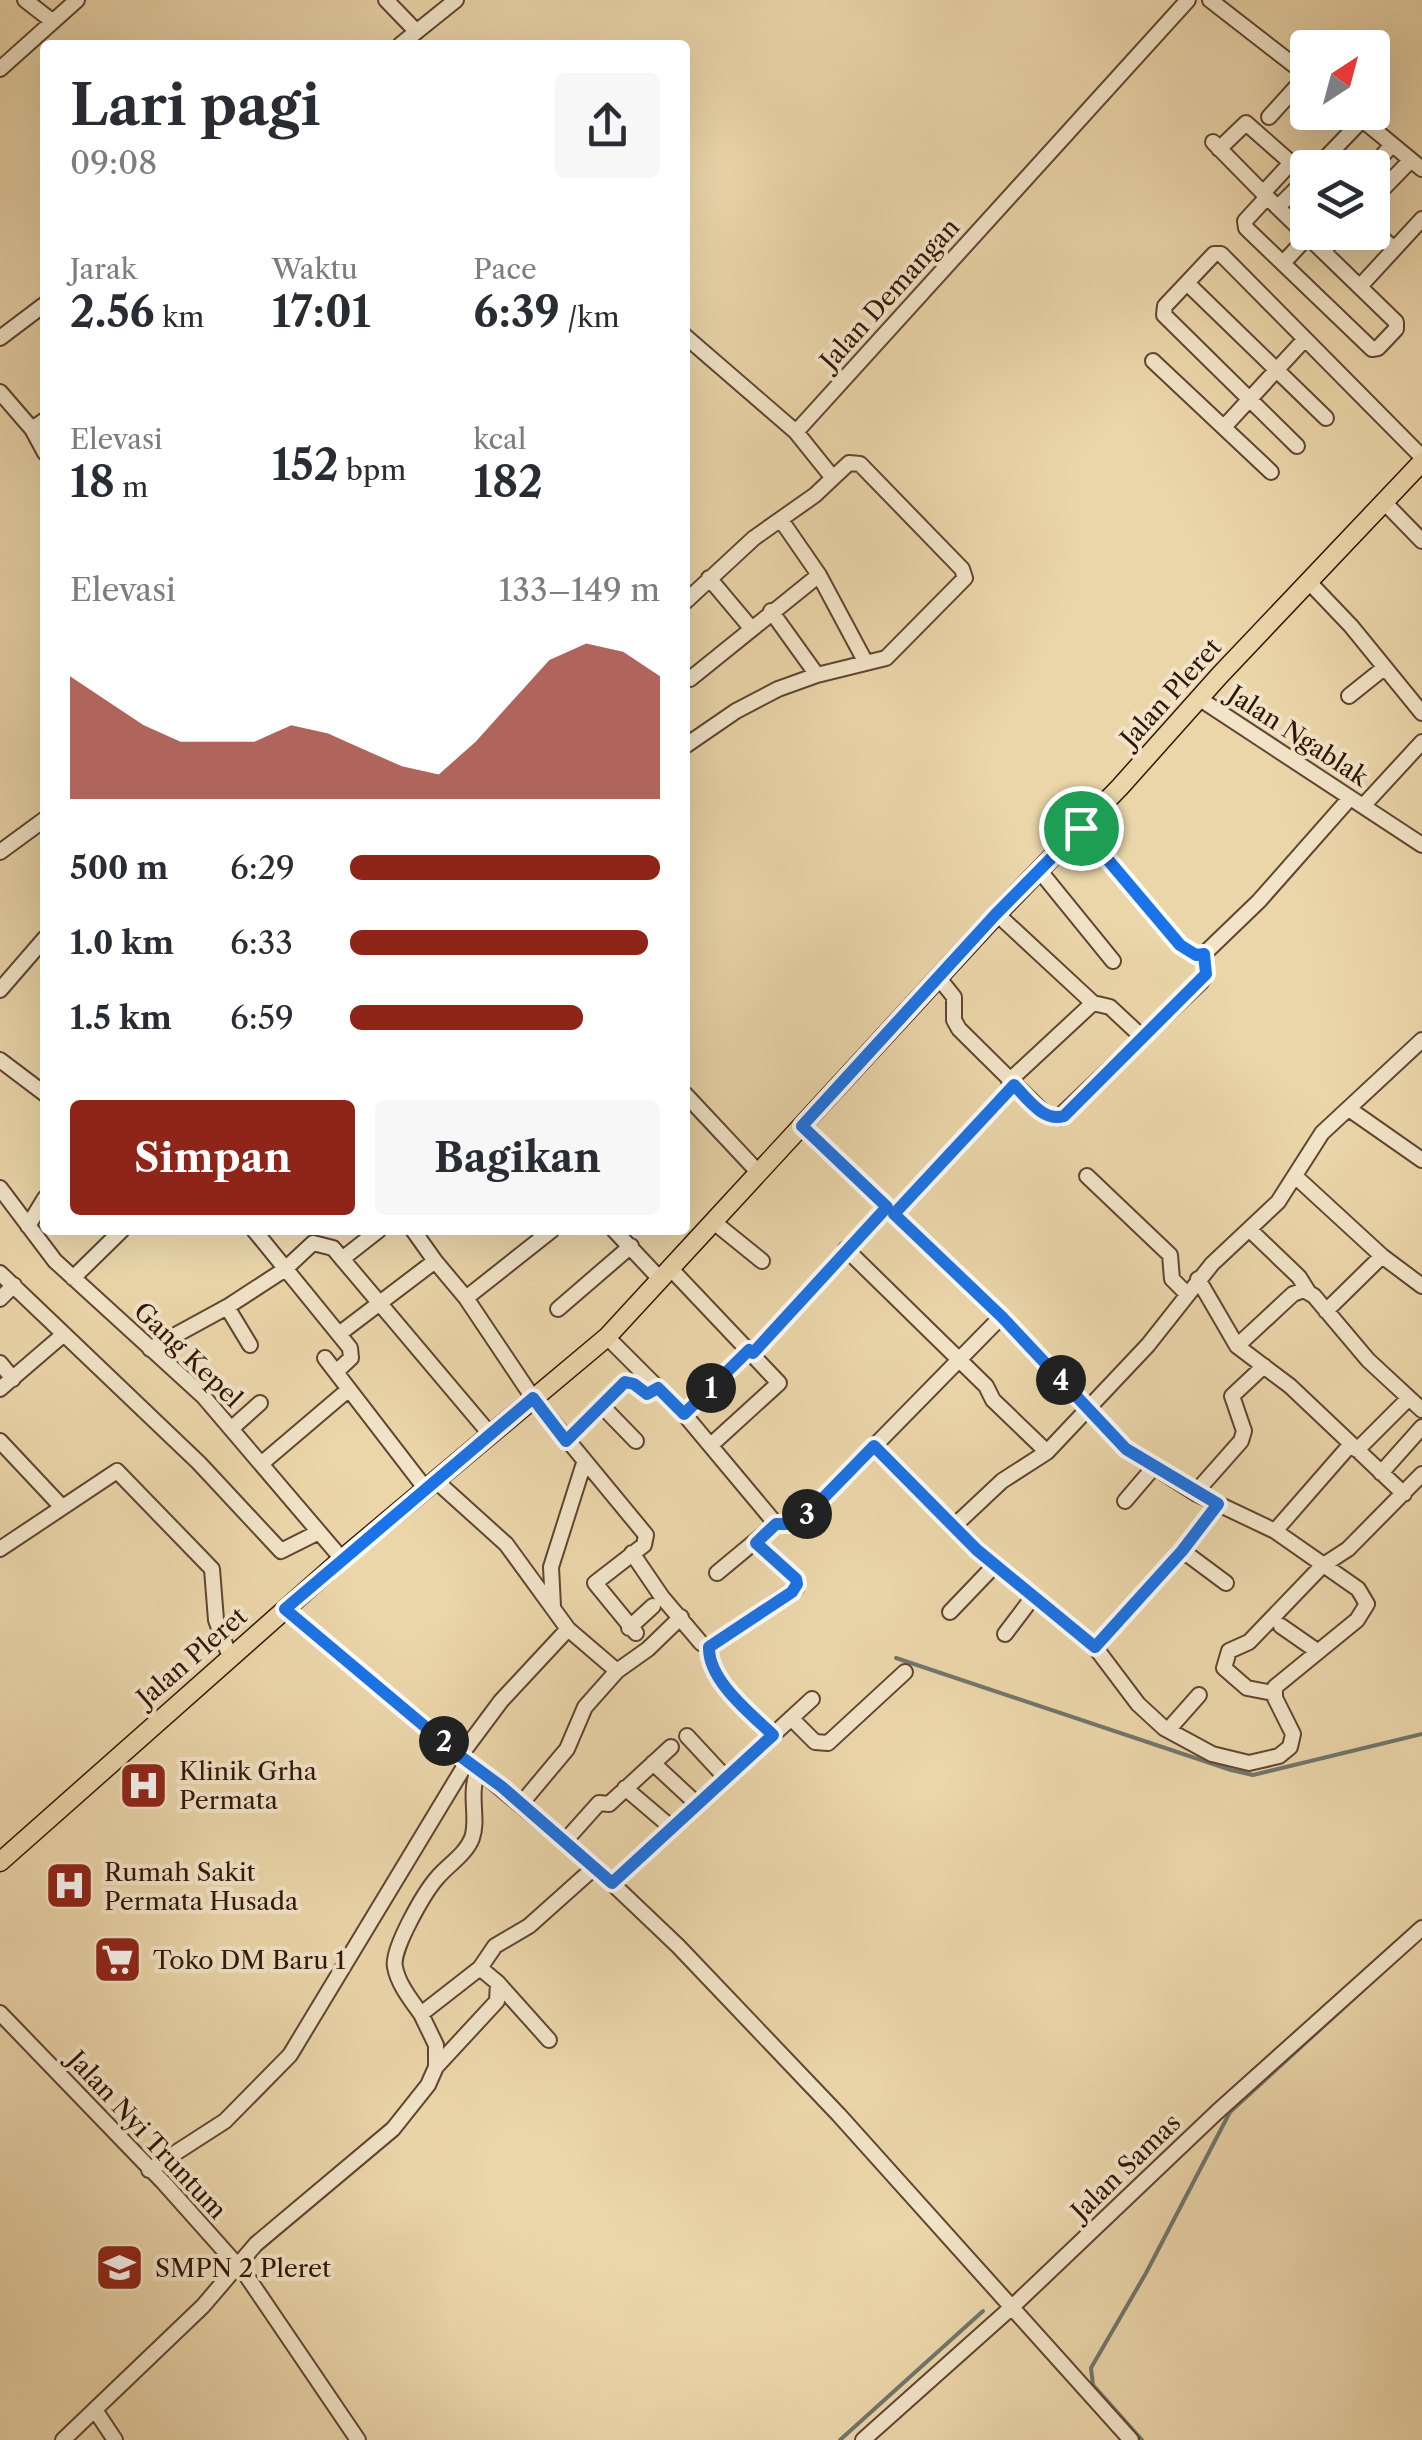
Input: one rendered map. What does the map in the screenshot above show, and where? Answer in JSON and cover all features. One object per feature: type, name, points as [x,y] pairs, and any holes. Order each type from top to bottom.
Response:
[{"type":"main road","name":"Jalan Pleret","points":[[3,1854],[342,1559],[607,1337],[996,914],[1390,507],[1422,460]]},
{"type":"street","points":[[25,0],[52,21]]},
{"type":"street","points":[[0,68],[78,0]]},
{"type":"street","points":[[386,0],[416,31]]},
{"type":"street","points":[[406,40],[456,0]]},
{"type":"street","name":"Jalan Demangan","points":[[796,432],[1188,0]]},
{"type":"street","points":[[1210,0],[1290,63]]},
{"type":"street","points":[[1269,117],[1290,94]]},
{"type":"street","points":[[1290,217],[1265,195],[1216,146],[1244,124],[1250,123],[1288,160],[1288,166],[1265,195],[1244,224],[1372,349],[1378,348],[1396,329],[1396,322],[1325,250]]},
{"type":"street","points":[[1330,150],[1346,130]]},
{"type":"street","points":[[1374,130],[1413,165],[1422,180]]},
{"type":"street","points":[[1387,150],[1392,144]]},
{"type":"street","points":[[1390,185],[1413,165]]},
{"type":"street","points":[[1283,202],[1290,195]]},
{"type":"street","points":[[1364,282],[1422,219]]},
{"type":"street","points":[[1390,245],[1394,249]]},
{"type":"street","points":[[1284,263],[1296,250]]},
{"type":"street","points":[[1297,446],[1164,315],[1165,306],[1214,254],[1221,254],[1422,460]]},
{"type":"street","points":[[1187,282],[1326,418]]},
{"type":"street","points":[[0,338],[40,308]]},
{"type":"street","points":[[1224,427],[1305,339]]},
{"type":"street","points":[[690,340],[796,432],[833,478]]},
{"type":"street","points":[[1153,360],[1271,472]]},
{"type":"street","points":[[0,392],[38,424]]},
{"type":"street","points":[[690,597],[754,538],[816,495],[849,463],[860,464],[965,575],[882,660],[817,675],[750,703],[690,743]]},
{"type":"street","points":[[1390,507],[1422,542]]},
{"type":"street","points":[[781,520],[819,575],[865,661]]},
{"type":"street","points":[[690,679],[819,575]]},
{"type":"street","points":[[709,578],[751,628]]},
{"type":"street","points":[[1313,585],[1422,713]]},
{"type":"street","points":[[771,611],[817,675]]},
{"type":"street","points":[[1349,696],[1384,668]]},
{"type":"street","name":"Jalan Ngablak","points":[[1200,699],[1422,845]]},
{"type":"street","points":[[1081,828],[1180,945],[1196,955],[1204,954],[1422,742]]},
{"type":"street","points":[[1,849],[40,822]]},
{"type":"street","points":[[1039,870],[1113,961]]},
{"type":"street","points":[[996,914],[1093,1003],[1110,1007],[1141,1036]]},
{"type":"street","points":[[0,990],[40,944]]},
{"type":"street","points":[[938,976],[954,997],[954,1020],[960,1029],[1046,1116],[1058,1118],[1200,982],[1206,974],[1204,954]]},
{"type":"street","points":[[684,1414],[751,1351],[846,1249],[891,1210],[1093,1003]]},
{"type":"street","points":[[953,1527],[1002,1481],[1047,1452],[1148,1346],[1198,1280],[1278,1202],[1316,1140],[1422,1040]]},
{"type":"street","points":[[0,1060],[40,1090]]},
{"type":"street","points":[[690,1099],[760,1173]]},
{"type":"street","points":[[1349,1108],[1422,1160]]},
{"type":"street","points":[[802,1126],[1002,1317],[1126,1449],[1195,1493],[1275,1531],[1358,1589],[1367,1604],[1357,1620],[1278,1683],[1273,1693]]},
{"type":"street","points":[[1087,1176],[1170,1255],[1172,1279],[1187,1294]]},
{"type":"street","points":[[1295,1176],[1382,1256],[1422,1286]]},
{"type":"street","name":"Gang Kepel","points":[[0,1188],[46,1252],[203,1396],[342,1559]]},
{"type":"street","points":[[28,1226],[40,1206]]},
{"type":"street","points":[[715,1223],[762,1261]]},
{"type":"street","points":[[1250,1230],[1299,1277],[1308,1293],[1368,1360],[1422,1410]]},
{"type":"street","points":[[73,1278],[117,1235]]},
{"type":"street","points":[[258,1235],[350,1348],[351,1358],[336,1372]]},
{"type":"street","points":[[342,1259],[373,1235]]},
{"type":"street","points":[[417,1235],[466,1298],[533,1398],[646,1535],[644,1544],[595,1583],[632,1630],[653,1606]]},
{"type":"street","points":[[466,1298],[546,1235]]},
{"type":"street","points":[[619,1235],[751,1351],[779,1383],[711,1445]]},
{"type":"street","points":[[150,1348],[227,1307],[284,1270],[316,1242],[333,1248],[490,1434]]},
{"type":"street","points":[[558,1310],[631,1246]]},
{"type":"street","points":[[846,1249],[1047,1452]]},
{"type":"street","points":[[1326,1311],[1382,1256]]},
{"type":"street","points":[[338,1334],[435,1260]]},
{"type":"street","points":[[0,1273],[185,1450],[281,1551],[319,1532]]},
{"type":"street","points":[[1198,1280],[1236,1346],[1264,1366],[1404,1494]]},
{"type":"street","points":[[0,1299],[14,1286]]},
{"type":"street","points":[[1236,1346],[1294,1294],[1300,1290],[1308,1293]]},
{"type":"street","points":[[227,1307],[250,1346]]},
{"type":"street","points":[[717,1573],[776,1524],[798,1524],[1002,1317]]},
{"type":"street","points":[[0,1389],[64,1334]]},
{"type":"street","points":[[607,1337],[684,1414],[776,1524]]},
{"type":"street","points":[[325,1358],[430,1484],[500,1537],[568,1630],[617,1671]]},
{"type":"street","points":[[0,1364],[13,1379]]},
{"type":"street","points":[[1195,1493],[1242,1441],[1244,1431],[1232,1396],[1264,1366]]},
{"type":"street","points":[[566,1441],[625,1382],[647,1394],[658,1388]]},
{"type":"street","points":[[261,1464],[348,1390]]},
{"type":"street","points":[[1275,1531],[1354,1447],[1409,1398]]},
{"type":"street","points":[[231,1429],[260,1403]]},
{"type":"street","points":[[602,1406],[636,1442]]},
{"type":"street","points":[[1381,1473],[1422,1427]]},
{"type":"street","points":[[0,1441],[61,1506]]},
{"type":"street","points":[[874,1446],[995,1566],[1095,1647],[1138,1704],[1168,1730],[1212,1754],[1235,1761],[1262,1762],[1278,1756],[1294,1741],[1273,1693]]},
{"type":"street","points":[[554,1613],[550,1567],[584,1463]]},
{"type":"street","points":[[1126,1501],[1154,1467]]},
{"type":"street","points":[[0,1549],[115,1470],[212,1570],[216,1620],[230,1657]]},
{"type":"street","points":[[1273,1693],[1247,1688],[1224,1667],[1228,1653],[1249,1642],[1322,1566],[1348,1549],[1422,1474]]},
{"type":"street","points":[[1095,1647],[1182,1551],[1218,1504]]},
{"type":"street","points":[[709,1647],[796,1588],[796,1579],[756,1543]]},
{"type":"street","points":[[1182,1551],[1226,1582]]},
{"type":"street","points":[[632,1554],[662,1597],[701,1643],[709,1647]]},
{"type":"street","points":[[950,1612],[995,1566]]},
{"type":"street","points":[[1005,1634],[1033,1597]]},
{"type":"street","points":[[285,1609],[595,1866],[702,1971],[839,2115],[1131,2440]]},
{"type":"street","points":[[522,1804],[563,1755],[585,1708],[617,1671],[648,1649],[681,1617]]},
{"type":"street","points":[[1281,1626],[1317,1651]]},
{"type":"street","points":[[149,2170],[225,2121],[290,2055],[501,1701],[568,1630]]},
{"type":"street","points":[[709,1647],[708,1662],[738,1701],[773,1735]]},
{"type":"street","points":[[791,1718],[815,1742],[828,1743],[905,1672]]},
{"type":"street","points":[[1168,1730],[1199,1695]]},
{"type":"street","points":[[612,1883],[812,1699]]},
{"type":"street","points":[[688,1736],[726,1778]]},
{"type":"street","points":[[565,1841],[599,1802],[609,1804],[672,1747]]},
{"type":"street","points":[[436,2067],[436,2045],[394,1964],[396,1950],[431,1886],[469,1844],[474,1832],[468,1762]]},
{"type":"street","points":[[653,1763],[698,1804]]},
{"type":"street","points":[[625,1788],[672,1828]]},
{"type":"street","points":[[421,2014],[480,1968],[495,1946],[529,1926],[595,1866]]},
{"type":"street","name":"Jalan Samas","points":[[863,2440],[1012,2308],[1217,2112],[1422,1928]]},
{"type":"street","points":[[480,1968],[548,2040]]},
{"type":"street","points":[[63,2440],[203,2306],[256,2244],[393,2129],[428,2086],[436,2067],[497,2001],[498,1984]]},
{"type":"street","name":"Jalan Nyi Truntum","points":[[0,2013],[238,2266],[358,2440]]},
{"type":"street","points":[[95,2410],[114,2440]]},
{"type":"waterway","points":[[896,1658],[1253,1775],[1422,1734]]},
{"type":"waterway","points":[[1142,2440],[1093,2385],[1091,2368],[1146,2273],[1230,2112],[1385,1970]]},
{"type":"waterway","points":[[840,2440],[983,2311]]},
{"type":"place","name":"Klinik Grha Permata","points":[[144,1785]]},
{"type":"place","name":"Rumah Sakit Permata Husada","points":[[69,1886]]},
{"type":"place","name":"Toko DM Baru 1","points":[[118,1960]]},
{"type":"place","name":"SMPN 2 Pleret","points":[[120,2268]]},
{"type":"route","points":[[1081,828],[1180,945],[1196,955],[1204,954],[1206,974],[1064,1116],[1046,1116],[1014,1085],[894,1214],[1002,1317],[1126,1449],[1218,1504],[1182,1551],[1095,1647],[977,1550],[874,1446],[798,1524],[776,1524],[756,1543],[797,1584],[792,1592],[709,1647],[708,1662],[738,1701],[773,1735],[612,1883],[285,1609],[533,1398],[566,1441],[625,1382],[647,1394],[658,1388],[684,1414],[749,1350],[753,1353],[887,1207],[802,1126],[996,914],[1081,828]]}]
